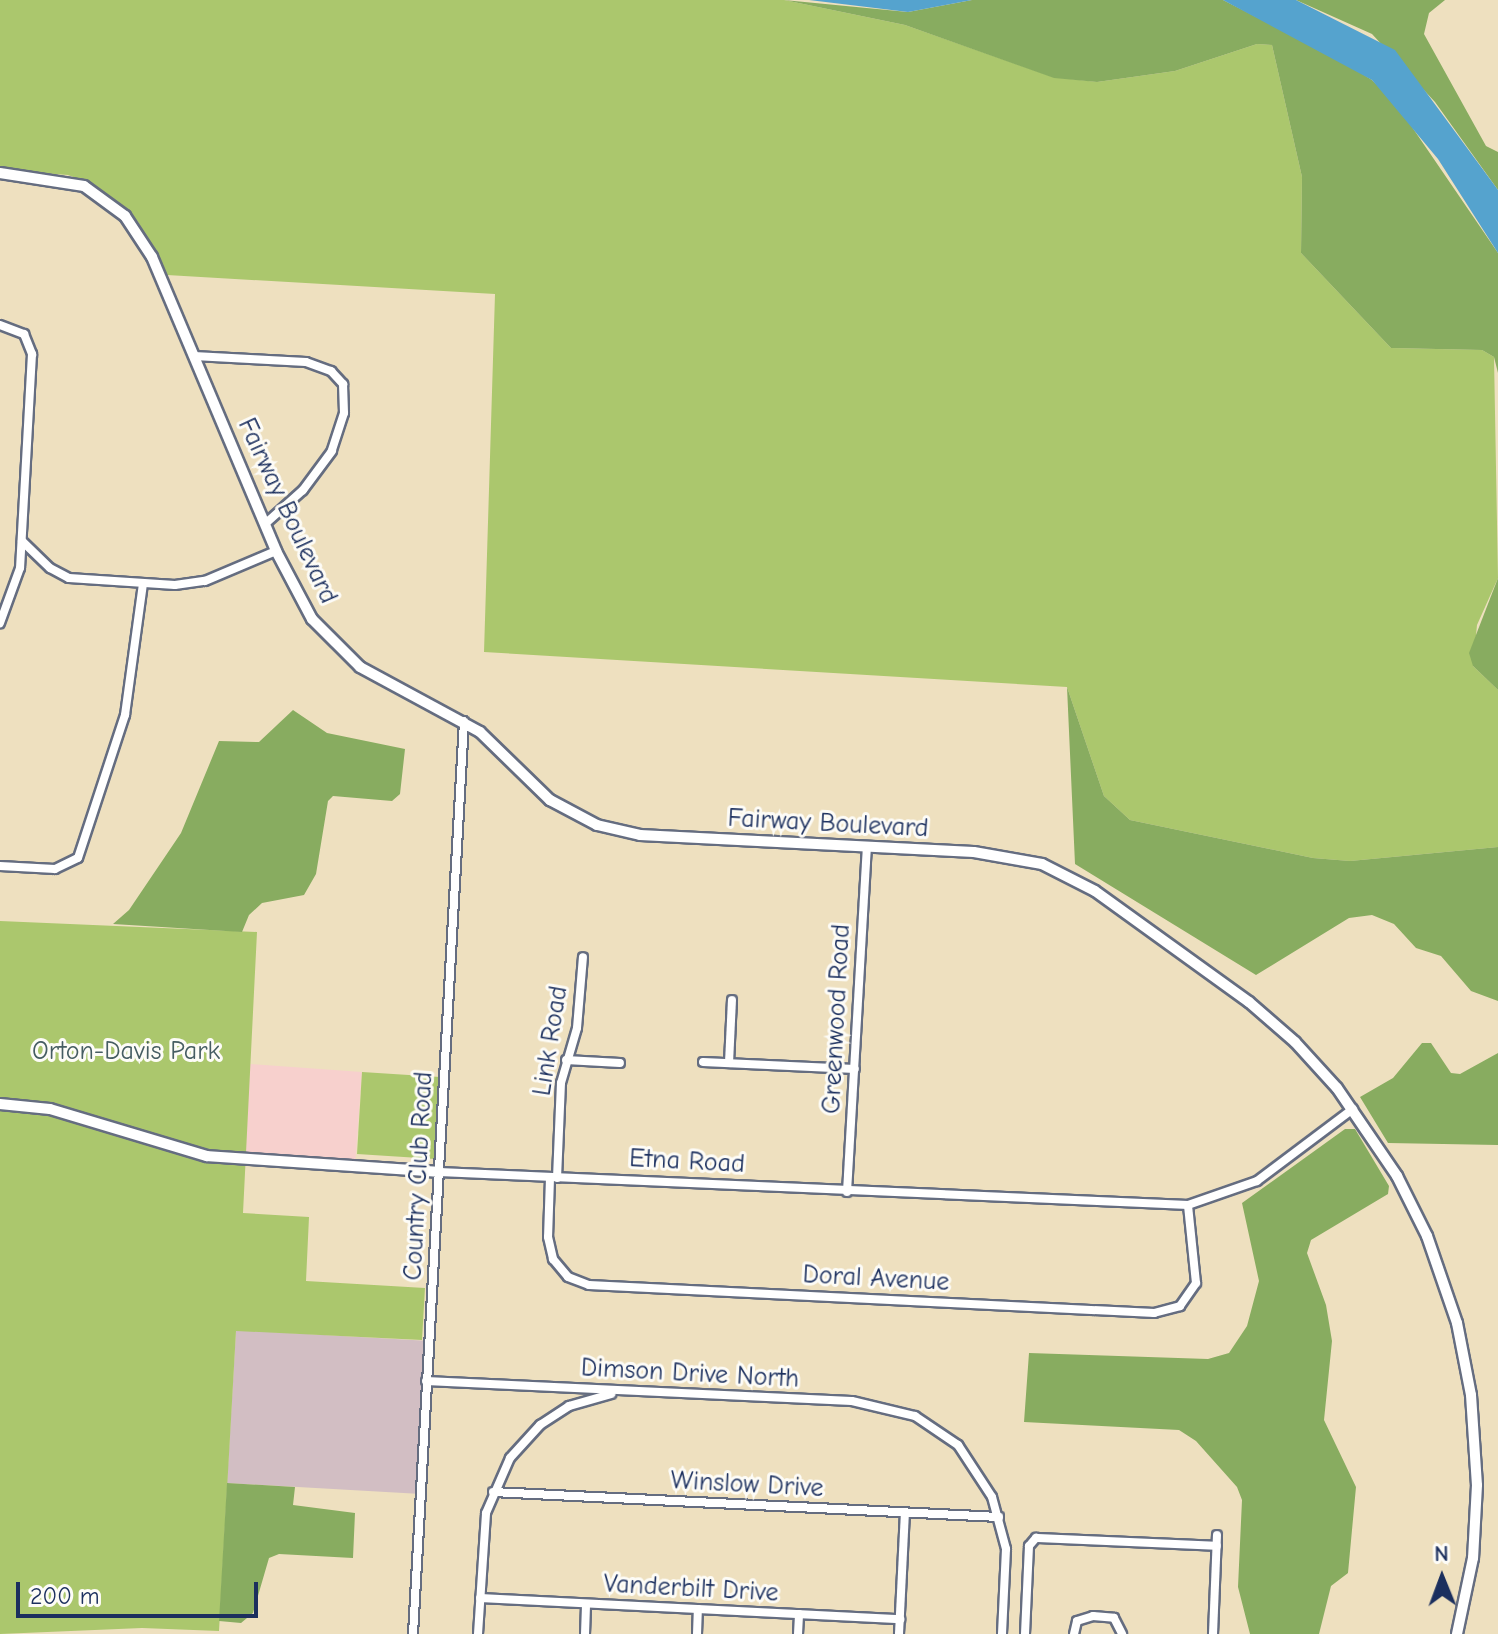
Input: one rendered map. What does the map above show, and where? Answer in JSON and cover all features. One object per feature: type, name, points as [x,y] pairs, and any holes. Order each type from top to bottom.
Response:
[{"type":"street","name":"Fairway Boulevard","points":[[0,173],[84,186],[125,216],[152,257],[276,551],[312,619],[342,653],[382,680],[464,721],[543,794],[597,825],[684,839],[1005,855],[1075,879],[1266,1016],[1320,1068],[1388,1160],[1427,1236],[1465,1359],[1477,1509],[1457,1634]]},
{"type":"street","points":[[0,325],[24,334],[32,354],[22,541],[16,588],[0,623]]},
{"type":"street","points":[[194,356],[306,362],[331,371],[343,384],[344,413],[332,451],[303,490],[265,524]]},
{"type":"street","points":[[22,541],[60,575],[143,583],[205,581],[276,551]]},
{"type":"street","points":[[0,866],[55,869],[78,858],[125,715],[143,583]]},
{"type":"street","name":"Country Club Road","points":[[413,1634],[464,721]]},
{"type":"street","name":"Greenwood Road","points":[[847,1192],[867,848]]},
{"type":"street","name":"Link Road","points":[[553,1178],[566,1060],[577,1028],[583,957]]},
{"type":"street","points":[[729,1063],[732,1000]]},
{"type":"street","points":[[566,1060],[620,1063]]},
{"type":"street","points":[[703,1062],[855,1069]]},
{"type":"street","name":"Etna Road","points":[[0,1104],[50,1109],[207,1156],[553,1178],[1188,1205],[1257,1181],[1353,1109]]},
{"type":"street","name":"Doral Avenue","points":[[553,1178],[548,1237],[553,1259],[568,1277],[589,1285],[1154,1313],[1180,1306],[1196,1283],[1188,1205]]},
{"type":"street","name":"Dimson Drive North","points":[[426,1381],[877,1404],[915,1416],[946,1434],[986,1483],[999,1517]]},
{"type":"street","points":[[478,1634],[482,1541],[493,1492],[510,1458],[540,1425],[569,1406],[620,1391]]},
{"type":"street","name":"Winslow Drive","points":[[493,1492],[999,1517]]},
{"type":"street","points":[[899,1634],[905,1513]]},
{"type":"street","points":[[999,1517],[1006,1561],[1002,1634]]},
{"type":"street","points":[[1213,1634],[1217,1535]]},
{"type":"street","points":[[1025,1634],[1029,1546],[1036,1538],[1217,1546]]},
{"type":"street","name":"Vanderbilt Drive","points":[[480,1598],[900,1619]]},
{"type":"street","points":[[585,1634],[586,1604]]},
{"type":"street","points":[[697,1634],[698,1609]]},
{"type":"street","points":[[798,1634],[799,1614]]},
{"type":"street","points":[[1074,1634],[1077,1621],[1093,1616],[1114,1618],[1122,1634]]},
{"type":"shaded area","points":[[250,1064],[362,1072],[355,1167],[245,1160]]},
{"type":"shaded area","points":[[236,1330],[430,1341],[421,1494],[227,1483]]},
{"type":"green space","points":[[0,0],[784,0],[905,25],[1053,77],[1097,82],[1175,71],[1257,44],[1272,45],[1302,177],[1301,253],[1391,348],[1482,350],[1494,357],[1498,578],[1477,625],[1473,666],[1498,690],[1498,847],[1350,861],[1313,858],[1130,820],[1104,796],[1067,687],[484,652],[495,294],[167,275],[138,222],[92,184],[68,175],[0,170]]},
{"type":"green space","points":[[784,0],[908,12],[972,0],[1223,0],[1335,57],[1372,80],[1399,108],[1498,253],[1498,373],[1494,357],[1482,350],[1391,348],[1301,253],[1302,177],[1272,45],[1257,44],[1175,71],[1097,82],[1054,78],[905,25]]},
{"type":"green space","points":[[1296,0],[1445,0],[1429,13],[1424,34],[1486,146],[1498,152],[1498,190],[1435,102],[1372,34]]},
{"type":"green space","points":[[1498,578],[1498,690],[1473,666],[1469,653]]},
{"type":"green space","points":[[1067,687],[1104,796],[1130,820],[1313,858],[1350,861],[1498,847],[1498,1001],[1471,991],[1441,956],[1416,948],[1394,924],[1372,915],[1349,918],[1256,975],[1075,864]]},
{"type":"green space","points":[[293,710],[327,733],[405,749],[400,794],[392,801],[333,796],[328,801],[316,874],[304,895],[262,903],[249,915],[242,932],[113,924],[129,910],[181,833],[219,741],[259,742]]},
{"type":"green space","name":"Orton-Davis Park","points":[[0,921],[257,932],[243,1213],[309,1217],[306,1281],[425,1288],[422,1340],[236,1331],[219,1631],[142,1628],[0,1634]]},
{"type":"green space","points":[[1422,1043],[1431,1043],[1451,1073],[1460,1074],[1498,1053],[1498,1145],[1388,1143],[1360,1097],[1393,1078]]},
{"type":"green space","points":[[362,1072],[440,1077],[435,1159],[357,1154]]},
{"type":"green space","points":[[1345,1129],[1355,1129],[1389,1186],[1388,1194],[1311,1240],[1307,1253],[1326,1305],[1332,1341],[1324,1420],[1356,1487],[1348,1573],[1331,1586],[1319,1634],[1250,1634],[1238,1587],[1242,1500],[1237,1487],[1196,1441],[1179,1430],[1024,1422],[1029,1353],[1208,1359],[1229,1353],[1247,1326],[1259,1281],[1242,1203]]},
{"type":"green space","points":[[227,1483],[295,1487],[293,1505],[355,1513],[353,1558],[279,1554],[269,1558],[253,1613],[241,1623],[219,1621]]},
{"type":"water","points":[[809,0],[972,0],[908,12]]},
{"type":"water","points":[[1223,0],[1296,0],[1395,50],[1498,190],[1498,253],[1438,159],[1372,80]]}]
